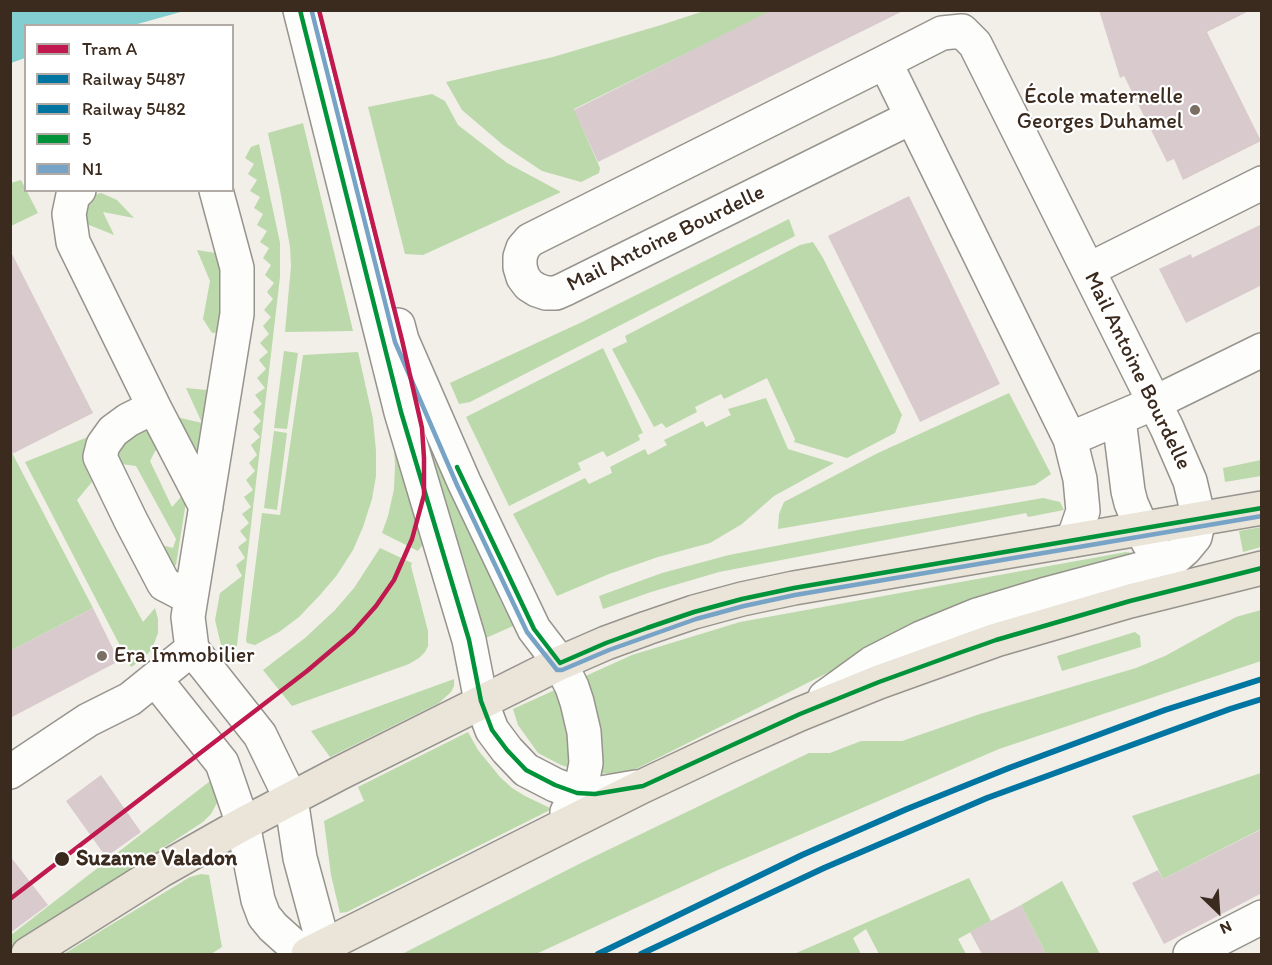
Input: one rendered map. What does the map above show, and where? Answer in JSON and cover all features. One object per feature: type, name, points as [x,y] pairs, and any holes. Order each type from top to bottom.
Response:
[{"type":"main road","points":[[28,954],[160,871],[243,825],[560,663],[647,628],[694,612],[794,588],[1262,508]]},
{"type":"main road","points":[[312,952],[643,786],[800,714],[879,682],[996,640],[1130,601],[1262,568]]},
{"type":"street","points":[[300,10],[326,78],[402,340],[464,482],[534,629],[560,663],[574,694],[584,732],[586,763],[582,783],[570,807],[552,832]]},
{"type":"street","points":[[319,10],[326,78],[401,412],[469,640],[481,702],[492,729],[507,750],[526,770],[555,785],[577,793],[595,794],[643,786]]},
{"type":"street","name":"Mail Antoine Bourdelle","points":[[912,117],[565,289],[546,293],[529,285],[523,277],[520,257],[523,248],[530,240],[942,33],[962,31],[975,44],[1154,404],[1190,481],[1199,519]]},
{"type":"street","points":[[885,62],[1070,439],[1080,479],[1083,511],[1074,540]]},
{"type":"street","points":[[1088,270],[1262,183]]},
{"type":"street","points":[[77,192],[73,195],[69,214],[73,242],[206,507]]},
{"type":"street","points":[[155,679],[222,763],[243,825],[258,900],[264,916],[290,944],[312,952],[291,800],[260,735],[192,648],[188,617],[237,314],[237,268],[217,192]]},
{"type":"street","points":[[1070,439],[1154,404],[1262,350]]},
{"type":"street","points":[[154,407],[128,420],[113,431],[103,445],[100,457],[165,584],[191,598]]},
{"type":"street","name":"Mail Antoine Bourdelle","points":[[1119,419],[1128,491],[1141,529],[1155,550],[1206,581]]},
{"type":"street","points":[[800,714],[873,663],[921,638],[977,615],[1163,563],[1176,557],[1195,537],[1199,519]]},
{"type":"street","points":[[10,772],[88,720],[130,699],[192,648]]},
{"type":"street","points":[[1190,954],[1262,917]]},
{"type":"green space","points":[[704,11],[772,11],[574,109],[600,168],[599,173],[581,182],[542,171],[503,145],[462,110],[446,82],[553,57]]},
{"type":"green space","points":[[432,94],[445,101],[458,125],[507,163],[561,192],[423,255],[405,254],[368,107]]},
{"type":"green space","points":[[303,123],[353,331],[285,332],[291,266],[290,247],[268,133]]},
{"type":"green space","points":[[259,144],[280,243],[280,277],[237,645],[226,656],[215,620],[220,593],[242,576],[236,565],[245,558],[238,547],[247,540],[240,531],[249,523],[242,514],[251,507],[244,497],[253,490],[246,480],[255,471],[249,463],[257,455],[251,445],[260,437],[253,429],[261,421],[253,412],[262,404],[255,395],[265,388],[257,378],[266,369],[259,360],[268,352],[260,343],[269,334],[263,326],[271,317],[264,310],[273,299],[267,292],[274,283],[265,275],[271,265],[263,258],[269,248],[260,242],[267,231],[257,225],[263,214],[254,208],[260,197],[250,191],[257,180],[248,174],[254,164],[245,158],[251,147]]},
{"type":"green space","points":[[21,180],[24,192],[27,192],[38,213],[11,226],[11,183]]},
{"type":"green space","points":[[101,193],[117,200],[134,218],[103,212],[114,235],[72,218],[84,198]]},
{"type":"green space","points":[[789,219],[795,236],[470,402],[459,404],[450,383],[582,322]]},
{"type":"green space","points":[[813,242],[902,415],[895,433],[847,458],[794,442],[795,439],[767,378],[724,399],[721,394],[695,407],[697,412],[666,428],[662,423],[654,427],[612,349],[627,342],[625,336],[800,245]]},
{"type":"green space","points":[[197,250],[222,254],[228,332],[212,333],[203,319],[210,281]]},
{"type":"green space","points":[[603,348],[643,433],[638,435],[640,440],[607,457],[603,451],[578,463],[581,470],[509,506],[466,417]]},
{"type":"green space","points":[[284,351],[298,353],[287,429],[274,428]]},
{"type":"green space","points":[[358,352],[373,419],[376,451],[376,476],[372,499],[363,527],[353,550],[337,575],[299,617],[279,632],[255,645],[247,643],[262,513],[280,515],[303,355]]},
{"type":"green space","points":[[186,388],[217,391],[201,453],[195,454],[172,416],[202,423]]},
{"type":"green space","points":[[1009,393],[1051,474],[1035,485],[778,529],[779,514],[784,502],[878,453]]},
{"type":"green space","points":[[766,398],[788,449],[834,463],[774,496],[742,524],[710,543],[658,557],[557,596],[513,514],[585,478],[589,484],[612,473],[610,467],[645,449],[648,455],[667,445],[664,440],[703,421],[706,427],[731,415],[728,409]]},
{"type":"green space","points":[[432,430],[447,460],[500,600],[513,626],[486,638],[434,472]]},
{"type":"green space","points":[[138,431],[146,431],[161,440],[150,461],[172,507],[188,489],[176,565],[169,569],[154,543],[173,548],[176,539],[136,466],[114,463],[116,447]]},
{"type":"green space","points":[[274,431],[287,433],[277,510],[264,508]]},
{"type":"green space","points":[[393,431],[423,544],[418,551],[382,533],[394,489]]},
{"type":"green space","points":[[88,437],[84,460],[92,482],[77,500],[143,622],[155,608],[158,619],[158,633],[152,649],[142,660],[131,667],[25,462]]},
{"type":"green space","points":[[10,449],[93,608],[10,651]]},
{"type":"green space","points":[[1261,460],[1261,476],[1225,482],[1223,468]]},
{"type":"green space","points":[[1043,498],[1060,502],[1064,510],[1028,517],[1026,513],[719,572],[603,609],[599,596],[662,573],[729,555]]},
{"type":"green space","points":[[1261,527],[1261,547],[1243,552],[1239,531]]},
{"type":"green space","points":[[380,548],[412,563],[428,631],[428,646],[425,652],[409,664],[292,706],[263,670],[305,638],[335,610],[354,588]]},
{"type":"green space","points":[[1126,552],[1132,553],[1131,559],[905,634],[626,774],[585,773],[561,765],[538,753],[518,725],[513,709],[632,655],[740,622]]},
{"type":"green space","points":[[1261,610],[1261,661],[999,749],[718,870],[536,954],[402,954],[583,862],[809,753],[830,753],[861,741],[902,741],[980,714],[1136,668],[1165,656],[1236,617]]},
{"type":"green space","points":[[1135,632],[1140,636],[1141,647],[1062,671],[1057,656]]},
{"type":"green space","points":[[454,679],[451,692],[439,703],[330,757],[311,731]]},
{"type":"green space","points":[[468,732],[478,750],[512,788],[552,809],[347,912],[340,913],[331,875],[324,821],[364,801],[358,787]]},
{"type":"green space","points":[[1261,773],[1261,829],[1163,879],[1132,816]]},
{"type":"green space","points":[[214,778],[219,799],[211,814],[203,822],[11,947],[11,935]]},
{"type":"green space","points":[[201,874],[209,875],[222,947],[211,954],[64,954],[190,877]]},
{"type":"green space","points":[[969,878],[991,921],[958,939],[966,954],[879,954],[866,929],[853,938],[861,954],[794,954]]},
{"type":"green space","points":[[1062,881],[1100,954],[1046,954],[1021,905]]},
{"type":"water","points":[[11,10],[184,10],[138,24],[24,24],[24,58],[11,63]]},
{"type":"building","points":[[772,10],[905,10],[598,162],[574,110]]},
{"type":"building","points":[[1099,10],[1251,10],[1207,32],[1261,141],[1183,180],[1174,159],[1167,162],[1124,76],[1120,78]]},
{"type":"building","points":[[909,196],[1000,384],[920,422],[828,236]]},
{"type":"building","points":[[1262,224],[1262,285],[1186,323],[1159,269],[1191,254],[1192,258]]},
{"type":"building","points":[[10,250],[93,413],[10,455]]},
{"type":"building","points":[[93,608],[119,661],[10,718],[10,651]]},
{"type":"building","points":[[101,775],[141,832],[106,857],[66,801]]},
{"type":"building","points":[[1262,829],[1262,893],[1164,944],[1132,883],[1158,870],[1163,879]]},
{"type":"building","points":[[10,856],[48,905],[10,933]]},
{"type":"building","points":[[1021,905],[1046,954],[982,954],[970,932]]},
{"type":"tram line","name":"A","points":[[10,899],[307,671],[353,632],[376,606],[394,580],[412,539],[424,495],[422,428],[319,10]]},
{"type":"rail line","name":"5487","points":[[598,954],[802,855],[907,809],[1165,710],[1262,679]]},
{"type":"rail line","name":"5482","points":[[641,954],[824,868],[987,798],[1262,699]]},
{"type":"transit line","name":"5","points":[[300,10],[401,412],[469,640],[481,701],[492,730],[526,770],[577,793],[595,794],[643,786],[800,714],[959,653],[1130,601],[1262,568]]},
{"type":"transit line","name":"N1","points":[[312,12],[395,342],[457,485],[527,632],[557,670],[696,619],[744,606],[795,595],[1262,516]]},
{"type":"transit line","name":"5","points":[[457,467],[534,629],[560,663],[647,628],[742,599],[794,588],[1262,508]]},
{"type":"place","name":"École maternelle Georges Duhamel","points":[[1195,110]]},
{"type":"place","name":"Era Immobilier","points":[[102,656]]},
{"type":"place","name":"Suzanne Valadon","points":[[62,859]]}]
